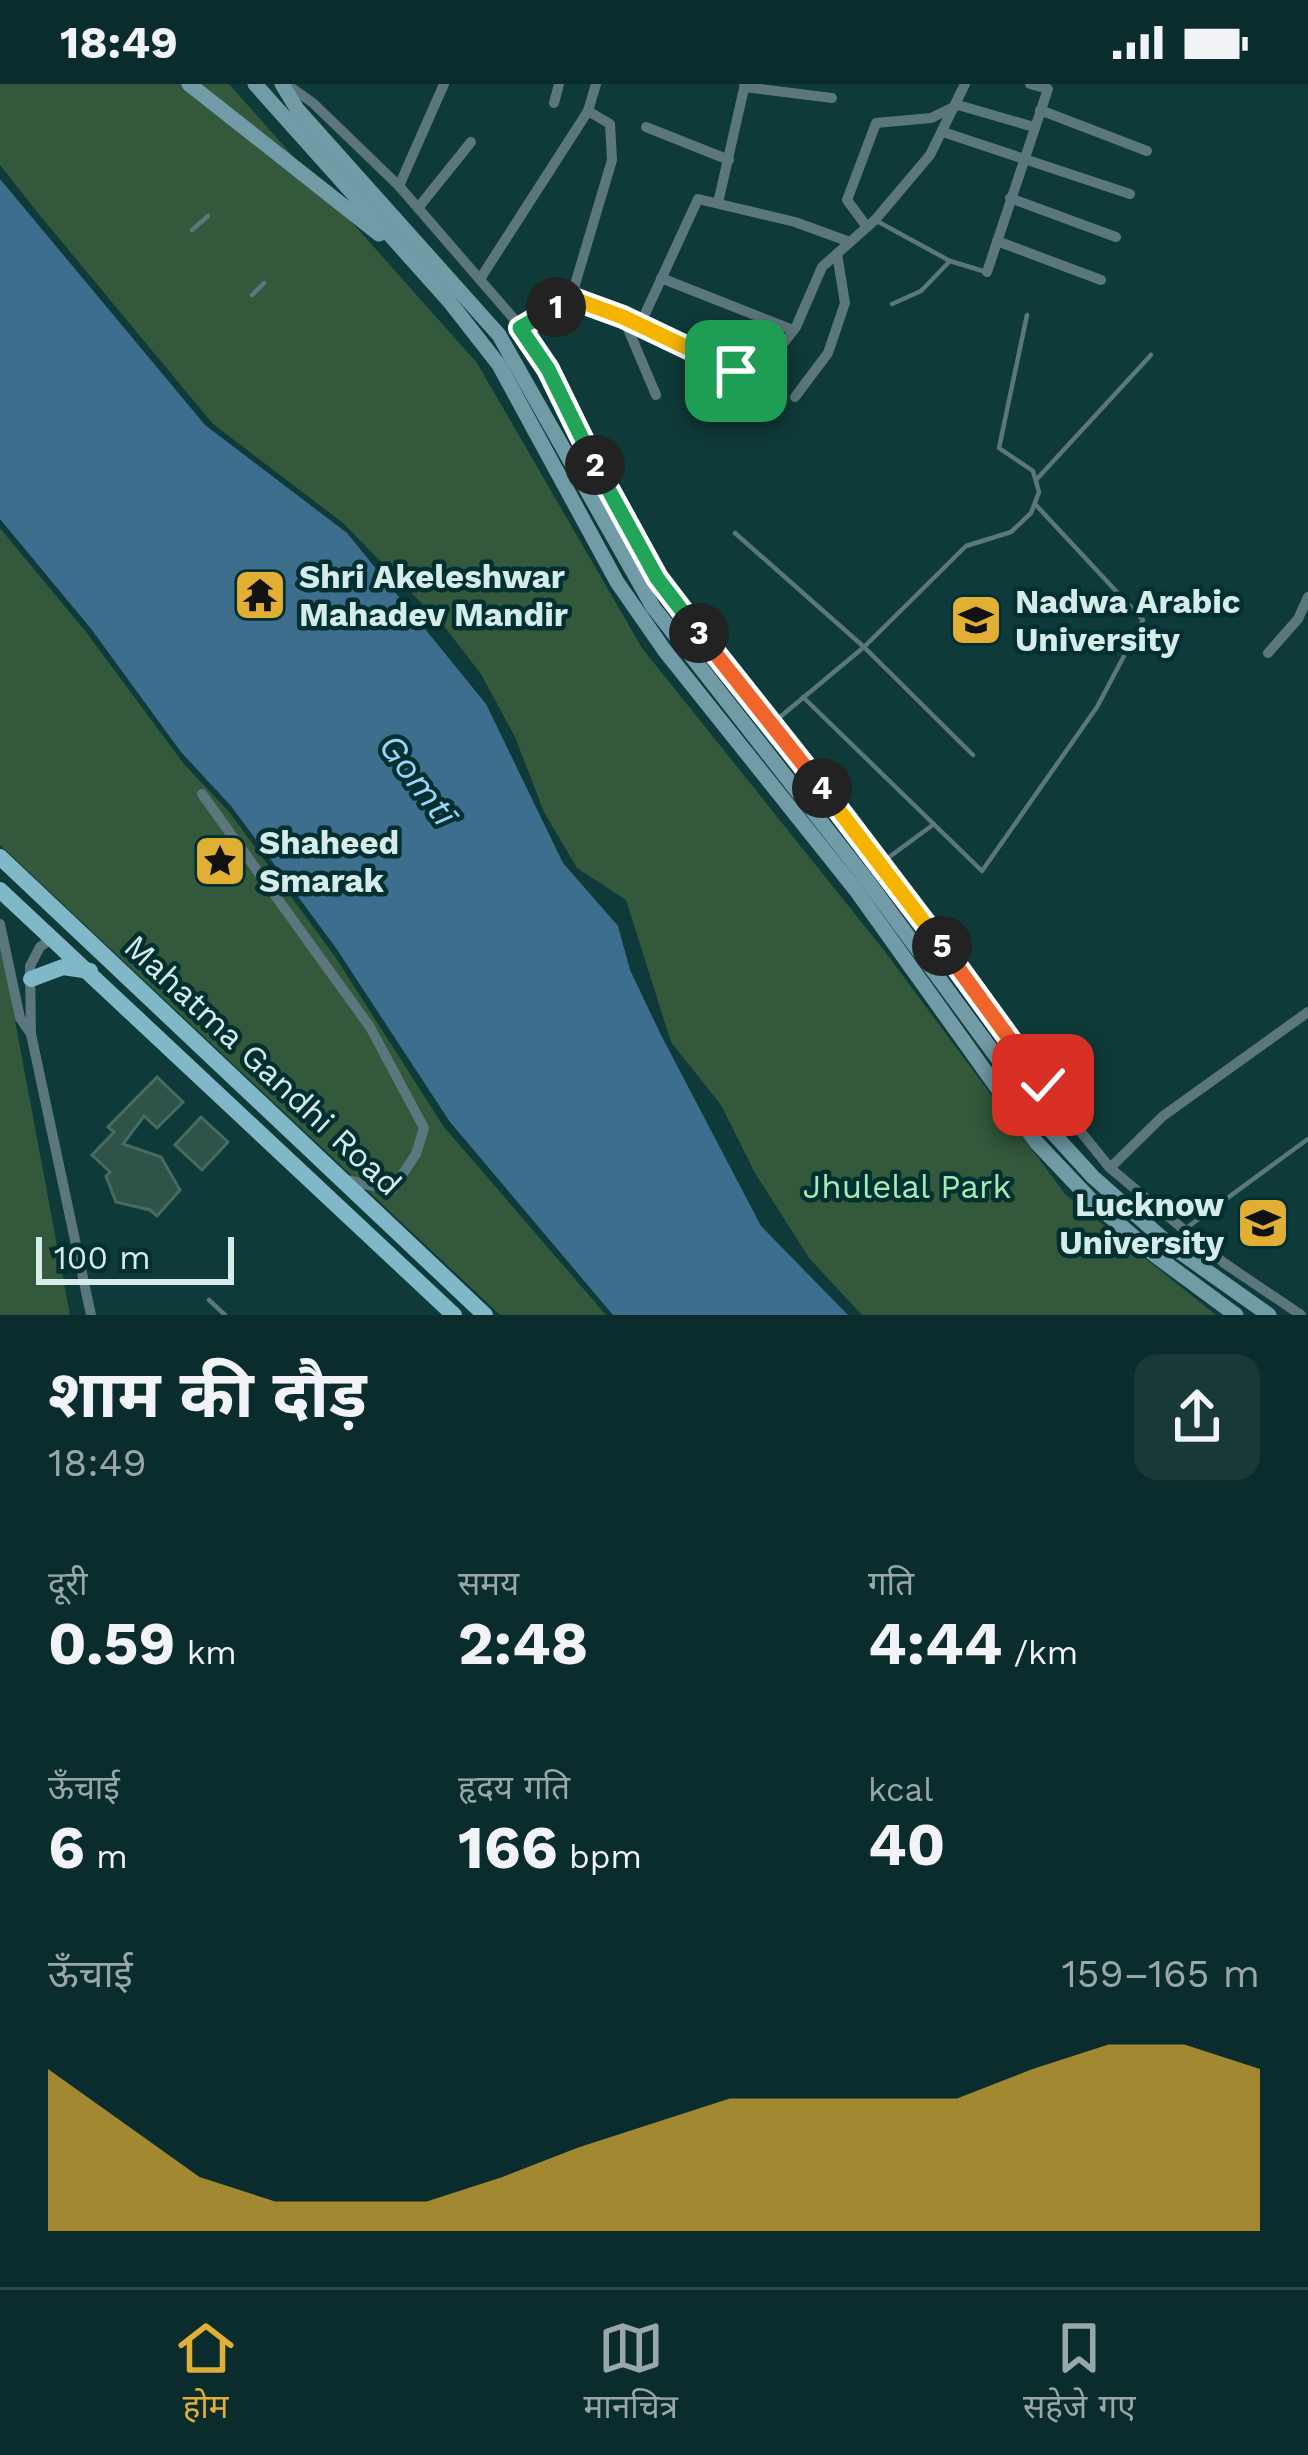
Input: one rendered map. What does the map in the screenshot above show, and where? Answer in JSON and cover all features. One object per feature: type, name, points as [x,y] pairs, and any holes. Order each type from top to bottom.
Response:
[{"type":"main road","name":"Mahatma Gandhi Road","points":[[0,857],[485,1315]]},
{"type":"main road","name":"Mahatma Gandhi Road","points":[[0,890],[454,1315]]},
{"type":"main road","points":[[31,979],[63,967],[91,971]]},
{"type":"street","points":[[189,84],[405,254]]},
{"type":"street","points":[[255,84],[499,365],[617,582],[856,889],[1036,1142],[1091,1200],[1236,1315]]},
{"type":"street","points":[[284,84],[313,104],[399,187],[520,328],[548,369],[664,589],[881,863],[1043,1085],[1110,1168],[1224,1263],[1301,1315]]},
{"type":"street","points":[[284,84],[297,109],[499,335],[653,607],[866,879],[1051,1131],[1170,1245],[1269,1315]]},
{"type":"street","points":[[399,187],[444,84]]},
{"type":"street","points":[[554,103],[560,84]]},
{"type":"street","points":[[480,279],[588,111],[596,84]]},
{"type":"street","points":[[571,298],[623,317],[736,371],[762,371],[794,330],[822,267],[871,224],[943,132],[965,84]]},
{"type":"street","points":[[987,272],[1048,89],[1030,84]]},
{"type":"street","points":[[718,203],[745,85],[832,98]]},
{"type":"street","points":[[871,224],[847,200],[876,123],[931,118],[958,105],[1034,127]]},
{"type":"street","points":[[1040,110],[1147,151]]},
{"type":"street","points":[[520,328],[571,298],[612,160],[610,124],[588,111]]},
{"type":"street","points":[[646,127],[729,160]]},
{"type":"street","points":[[943,132],[1130,194]]},
{"type":"street","points":[[418,208],[471,142]]},
{"type":"street","points":[[1010,198],[1116,237]]},
{"type":"street","points":[[640,325],[698,199],[795,222],[850,242]]},
{"type":"street","points":[[997,241],[1101,280]]},
{"type":"street","points":[[795,397],[828,353],[845,303],[837,254]]},
{"type":"street","points":[[661,278],[794,330]]},
{"type":"street","points":[[623,317],[656,394]]},
{"type":"street","points":[[1268,653],[1298,619],[1308,597]]},
{"type":"street","points":[[202,794],[370,1027],[424,1128],[416,1154],[392,1190],[339,1178]]},
{"type":"street","points":[[0,926],[20,1018],[32,1034]]},
{"type":"street","points":[[52,938],[33,956],[32,1034],[92,1315]]},
{"type":"street","points":[[1110,1168],[1163,1116],[1308,1012]]},
{"type":"lane","points":[[192,230],[208,216]]},
{"type":"lane","points":[[871,224],[950,261],[987,272]]},
{"type":"lane","points":[[892,304],[921,291],[950,261]]},
{"type":"lane","points":[[252,295],[265,283]]},
{"type":"lane","points":[[771,724],[864,647],[966,546],[1011,532],[1035,504],[1039,492],[1033,471],[999,448],[1027,315]]},
{"type":"lane","points":[[1036,480],[1151,355]]},
{"type":"lane","points":[[803,697],[982,871],[1097,707],[1143,620],[1035,504]]},
{"type":"lane","points":[[735,533],[864,647],[973,755]]},
{"type":"lane","points":[[881,863],[934,824]]},
{"type":"lane","points":[[1185,1229],[1308,1139]]},
{"type":"lane","points":[[209,1300],[225,1315]]},
{"type":"green space","name":"Jhulelal Park","points":[[0,84],[229,84],[477,363],[642,648],[883,949],[1065,1194],[1216,1315],[862,1315],[809,1258],[755,1173],[721,1105],[671,1042],[626,900],[577,868],[544,812],[515,737],[481,674],[443,625],[343,523],[213,424],[42,218],[0,165]]},
{"type":"green space","points":[[0,528],[86,632],[184,764],[230,813],[336,958],[444,1127],[606,1315],[500,1315],[0,845]]},
{"type":"green space","points":[[0,940],[70,1315],[0,1315]]},
{"type":"water","name":"Gomtī","points":[[0,179],[205,425],[347,533],[486,704],[563,863],[618,926],[630,970],[761,1226],[848,1315],[613,1315],[450,1122],[336,948],[231,806],[181,752],[92,630],[0,519]]},
{"type":"building","points":[[157,1077],[183,1102],[157,1128],[144,1116],[123,1144],[161,1157],[180,1190],[157,1216],[116,1202],[106,1176],[110,1172],[92,1155],[114,1132],[108,1127]]},
{"type":"building","points":[[201,1117],[228,1142],[202,1170],[175,1145]]},
{"type":"place","name":"Shri Akeleshwar Mahadev Mandir","points":[[260,595]]},
{"type":"place","name":"Nadwa Arabic University","points":[[976,620]]},
{"type":"place","name":"Shaheed Smarak","points":[[220,861]]},
{"type":"place","name":"Lucknow University","points":[[1263,1223]]},
{"type":"route","points":[[736,371],[623,317],[571,298],[520,328],[548,369],[664,589],[881,863],[1043,1085]]}]
